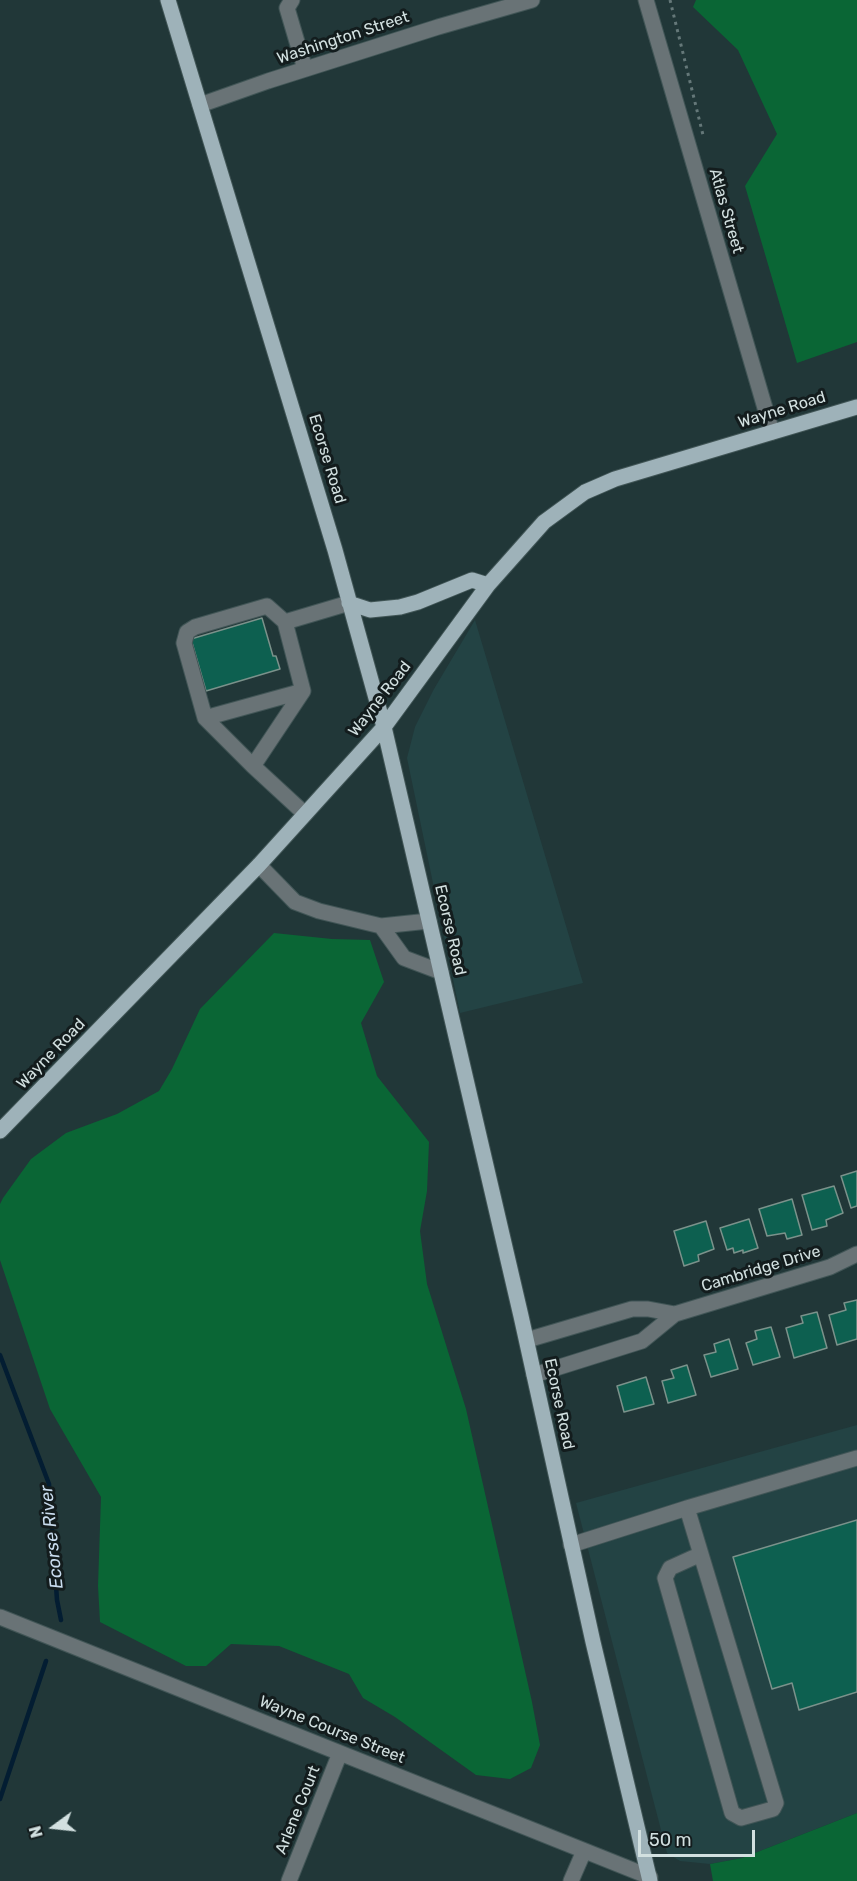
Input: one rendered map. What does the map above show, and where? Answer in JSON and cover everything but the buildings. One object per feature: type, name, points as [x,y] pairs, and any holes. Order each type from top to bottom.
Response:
[{"type":"main road","name":"Ecorse Road","points":[[168,0],[336,550],[384,727],[526,1340],[571,1545],[650,1879]]},
{"type":"main road","name":"Wayne Road","points":[[0,1131],[259,865],[384,727],[488,585],[544,522],[585,492],[615,479],[857,406]]},
{"type":"main road","points":[[349,603],[370,610],[400,607],[472,580],[488,585]]},
{"type":"street","points":[[292,0],[287,8],[305,69]]},
{"type":"street","name":"Washington Street","points":[[200,105],[305,69],[532,0]]},
{"type":"street","name":"Atlas Street","points":[[646,0],[772,432]]},
{"type":"street","points":[[285,622],[349,603]]},
{"type":"street","points":[[253,766],[303,690],[285,622],[267,606],[195,627],[188,632],[184,643],[205,718],[253,766],[305,814]]},
{"type":"street","points":[[205,718],[303,690]]},
{"type":"street","points":[[259,865],[295,902],[319,911],[381,926],[429,921]]},
{"type":"street","points":[[381,926],[404,958],[441,972]]},
{"type":"street","name":"Cambridge Drive","points":[[534,1375],[642,1341],[675,1314],[830,1267],[857,1254]]},
{"type":"street","name":"Cambridge Drive","points":[[526,1340],[632,1309],[648,1309],[675,1314]]},
{"type":"street","points":[[571,1545],[857,1458]]},
{"type":"street","points":[[687,1508],[701,1554],[776,1803],[773,1809],[741,1818],[732,1813],[665,1578],[670,1568],[701,1554]]},
{"type":"street","name":"Wayne Course Street","points":[[0,1617],[650,1879]]},
{"type":"street","name":"Arlene Court","points":[[289,1881],[340,1753]]},
{"type":"street","points":[[571,1881],[584,1851]]},
{"type":"path","points":[[670,0],[705,146]]},
{"type":"shaded area","points":[[475,620],[583,983],[460,1013],[407,758],[415,727],[434,689]]},
{"type":"shaded area","points":[[857,1425],[857,1813],[742,1858],[710,1864],[680,1861],[667,1853],[576,1503]]},
{"type":"green space","points":[[696,0],[857,0],[857,342],[797,363],[745,186],[777,134],[738,50],[693,7]]},
{"type":"green space","points":[[274,933],[370,940],[384,982],[361,1023],[377,1076],[429,1142],[427,1191],[420,1231],[427,1284],[466,1409],[540,1745],[531,1768],[510,1779],[476,1775],[395,1717],[363,1698],[349,1674],[279,1646],[231,1644],[206,1666],[186,1666],[100,1622],[98,1586],[101,1497],[50,1409],[0,1260],[0,1204],[31,1159],[66,1133],[117,1114],[159,1091],[200,1009]]},
{"type":"green space","points":[[857,1813],[857,1881],[713,1881],[710,1864],[742,1858]]},
{"type":"waterway","name":"Ecorse River","points":[[0,1355],[49,1484],[57,1600],[61,1620]]},
{"type":"waterway","name":"Ecorse River","points":[[0,1799],[46,1661]]}]
